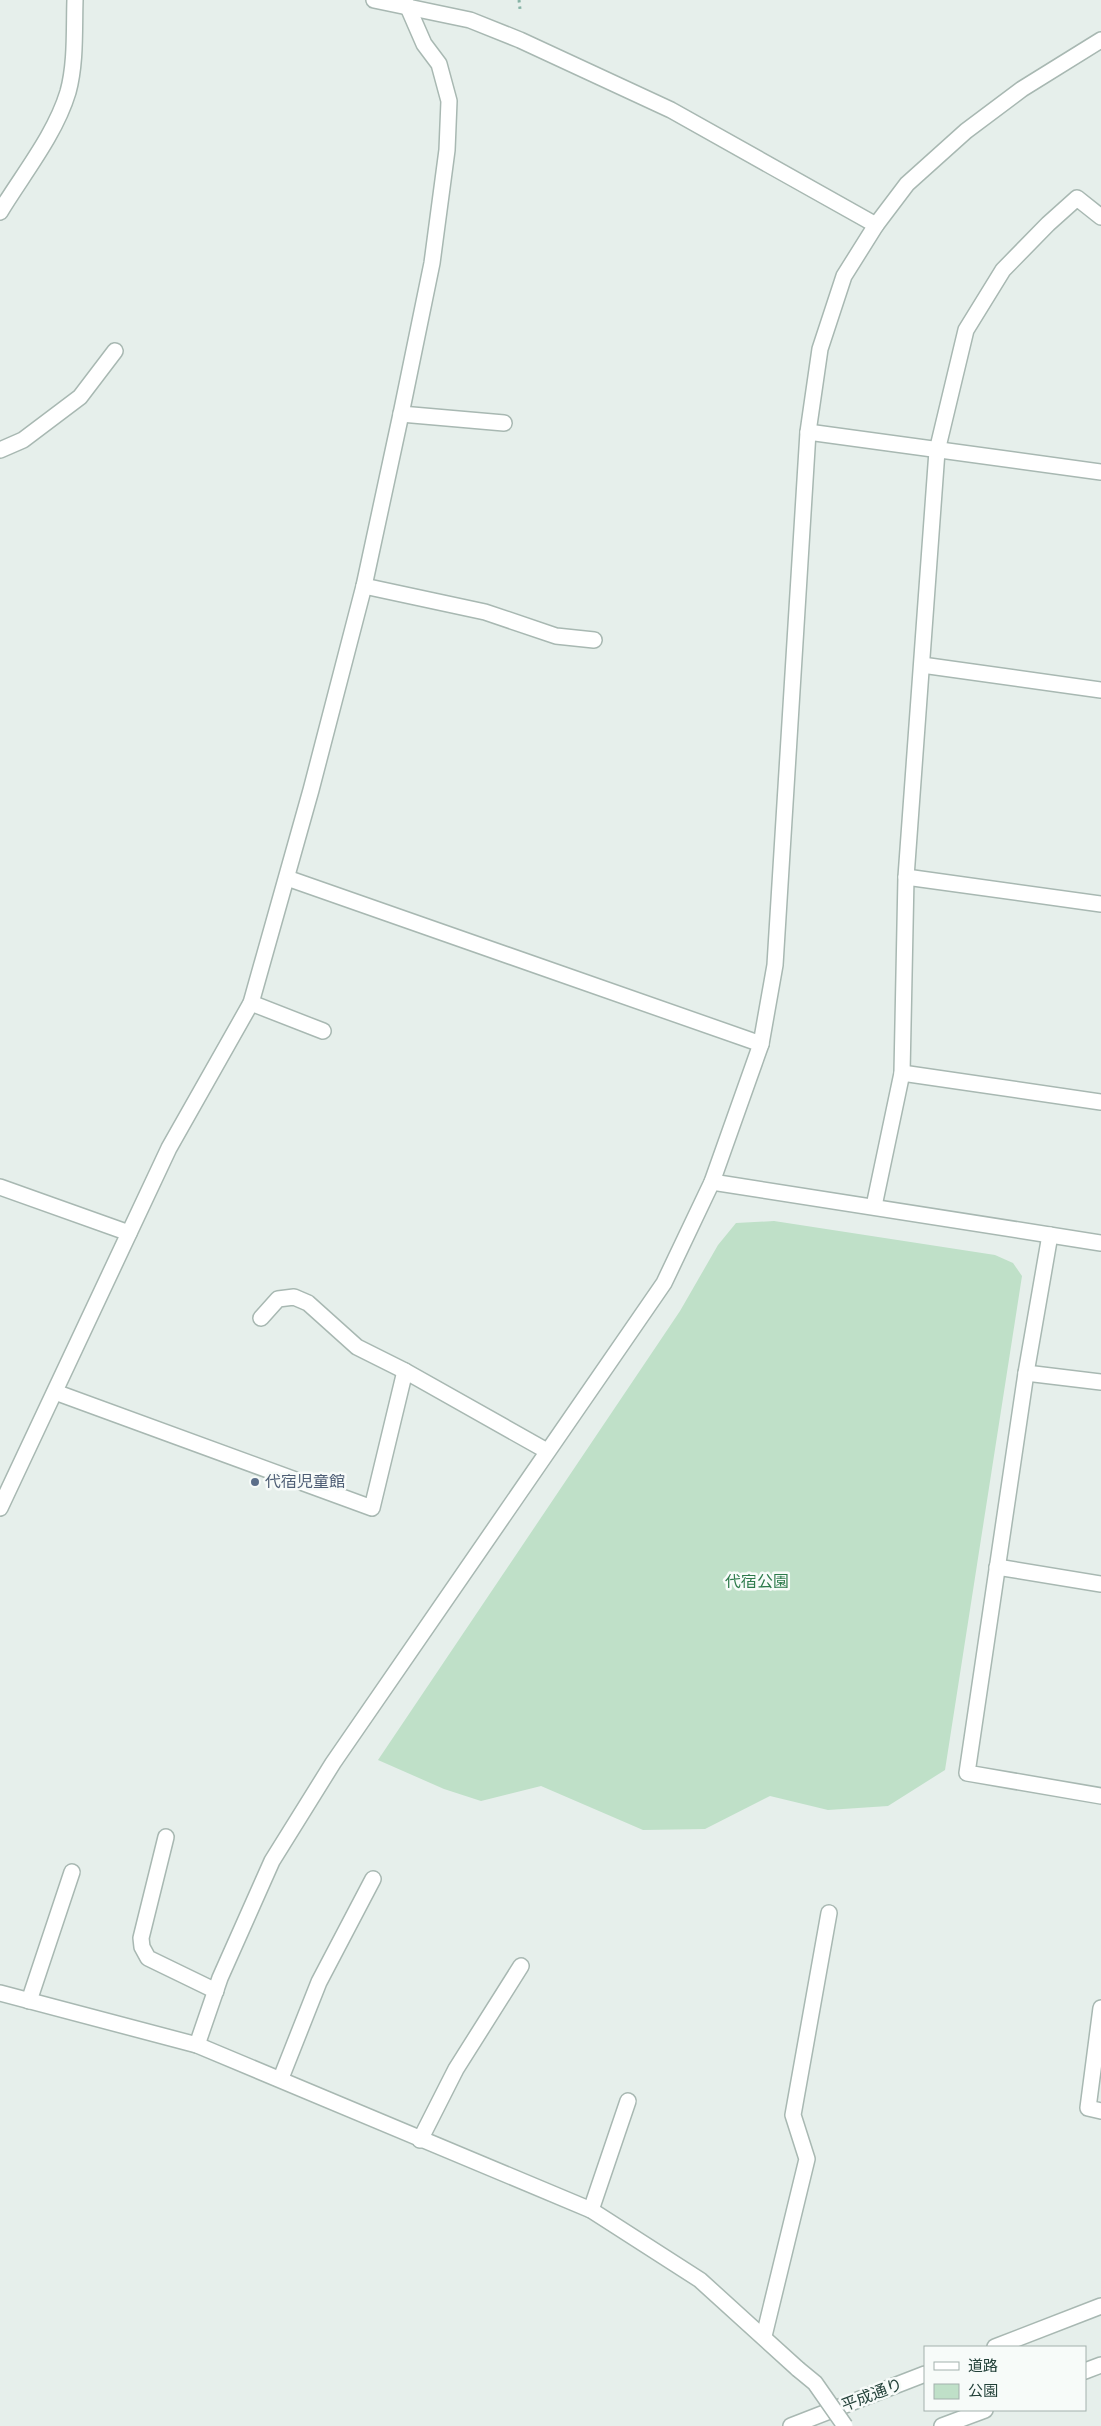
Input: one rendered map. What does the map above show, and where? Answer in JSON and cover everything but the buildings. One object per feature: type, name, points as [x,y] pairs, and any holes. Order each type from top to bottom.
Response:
[{"type":"street","points":[[0,212],[54,125],[68,91],[73,56],[75,0]]},
{"type":"street","points":[[374,0],[407,5],[470,20],[512,37],[671,110],[876,225]]},
{"type":"street","points":[[0,1508],[169,1148],[251,1003],[286,878],[364,586],[432,263],[447,150],[449,101],[439,64],[424,44],[407,5]]},
{"type":"street","points":[[197,2045],[216,1990],[272,1861],[332,1764],[664,1282],[712,1182],[761,1044],[775,965],[808,432],[820,350],[844,276],[876,225],[907,184],[966,131],[1022,89],[1101,40]]},
{"type":"street","points":[[874,1206],[902,1073],[906,877],[937,451],[966,330],[1003,270],[1048,224],[1078,198],[1101,217]]},
{"type":"street","points":[[0,450],[22,440],[80,397],[115,352]]},
{"type":"street","points":[[401,414],[504,423]]},
{"type":"street","points":[[808,432],[1101,472]]},
{"type":"street","points":[[364,586],[485,612],[556,636],[594,640]]},
{"type":"street","points":[[922,665],[1101,690]]},
{"type":"street","points":[[906,877],[1101,904]]},
{"type":"street","points":[[286,878],[761,1044]]},
{"type":"street","points":[[251,1003],[324,1031]]},
{"type":"street","points":[[902,1073],[1101,1102]]},
{"type":"street","points":[[712,1182],[1101,1243]]},
{"type":"street","points":[[0,1187],[129,1233]]},
{"type":"street","points":[[1050,1234],[1026,1373],[967,1773],[1101,1796]]},
{"type":"street","points":[[261,1318],[278,1299],[294,1297],[308,1303],[357,1347],[547,1451]]},
{"type":"street","points":[[55,1392],[372,1508],[405,1372]]},
{"type":"street","points":[[1026,1373],[1101,1382]]},
{"type":"street","points":[[998,1568],[1101,1584]]},
{"type":"street","points":[[166,1837],[142,1938],[142,1947],[148,1958],[216,1990]]},
{"type":"street","points":[[29,2001],[72,1872]]},
{"type":"street","points":[[280,2078],[320,1982],[373,1880]]},
{"type":"street","points":[[764,2336],[807,2159],[793,2114],[829,1913]]},
{"type":"street","points":[[420,2140],[456,2070],[521,1966]]},
{"type":"street","points":[[0,1992],[197,2045],[280,2078],[420,2140],[591,2210],[700,2280],[816,2383],[845,2426]]},
{"type":"street","points":[[1101,2008],[1088,2108],[1101,2111]]},
{"type":"street","points":[[591,2210],[628,2101]]},
{"type":"street","points":[[998,2346],[1101,2306]]},
{"type":"street","points":[[1086,2371],[1101,2365]]},
{"type":"street","name":"平成通り","points":[[791,2426],[924,2374]]},
{"type":"street","points":[[942,2426],[981,2411]]},
{"type":"green space","name":"代宿公園","points":[[774,1221],[995,1255],[1013,1263],[1022,1276],[945,1770],[888,1806],[828,1810],[770,1796],[705,1829],[643,1830],[541,1786],[481,1801],[444,1789],[378,1760],[680,1311],[718,1245],[736,1223]]},
{"type":"place","name":"代宿児童館","points":[[255,1482]]}]
